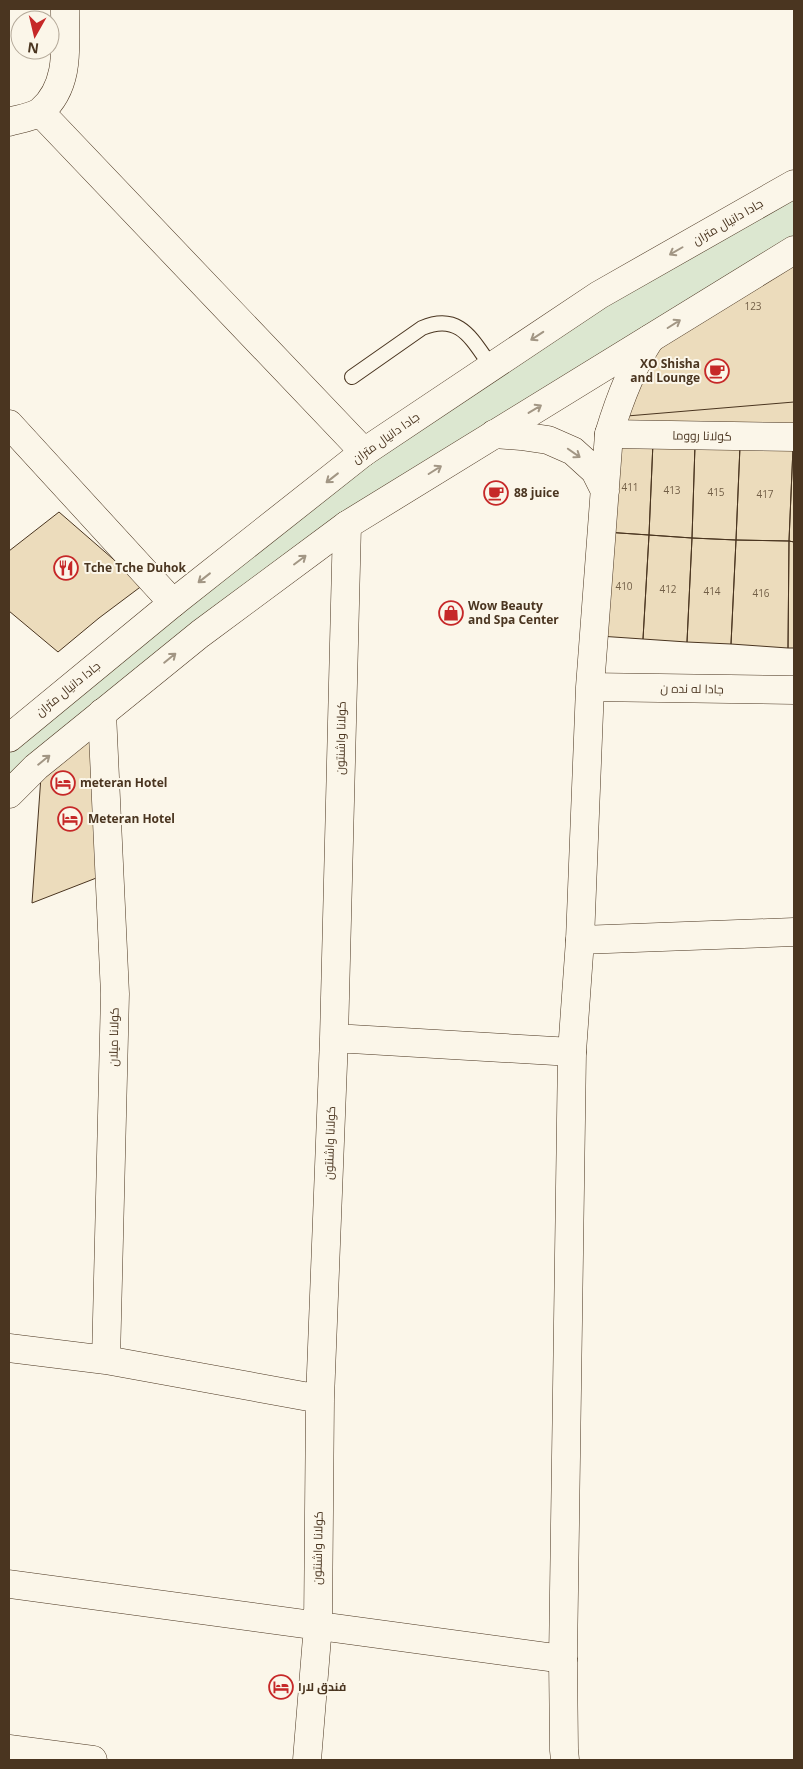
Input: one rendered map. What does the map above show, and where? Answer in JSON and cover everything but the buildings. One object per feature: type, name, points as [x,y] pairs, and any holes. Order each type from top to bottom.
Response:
[{"type":"main road","points":[[9,122],[40,112],[56,94],[66,66],[65,9]]},
{"type":"main road","points":[[40,112],[364,452]]},
{"type":"main road","name":"جادا دانيال متران","points":[[9,738],[173,603],[364,452],[599,295],[794,184]]},
{"type":"main road","points":[[9,794],[36,767],[200,634],[346,525],[794,250]]},
{"type":"main road","points":[[562,1757],[572,1052],[580,940],[590,687],[609,434],[616,409],[628,380],[639,355],[650,339]]},
{"type":"main road","points":[[9,424],[173,603]]},
{"type":"main road","points":[[494,434],[548,440],[573,451],[595,471],[605,491]]},
{"type":"main road","name":"كولانا رووما","points":[[609,434],[794,437]]},
{"type":"main road","name":"كولانا واشنتون","points":[[307,1760],[318,1625],[320,1400],[334,1038],[346,525]]},
{"type":"main road","name":"جادا له نده ن","points":[[590,687],[794,690]]},
{"type":"main road","name":"كولانا ميلان","points":[[102,713],[115,994],[106,1360]]},
{"type":"main road","points":[[580,940],[794,932]]},
{"type":"main road","points":[[334,1038],[572,1052]]},
{"type":"main road","points":[[9,1348],[106,1360],[320,1400]]},
{"type":"main road","points":[[9,1584],[563,1659]]},
{"type":"main road","points":[[9,1749],[93,1760]]},
{"type":"lane","points":[[352,377],[422,328],[444,322],[464,331],[491,366]]},
{"type":"green space","points":[[794,189],[794,243],[491,430],[9,786],[9,747],[440,405]]},
{"type":"place","name":"XO Shisha and Lounge","points":[[717,371]]},
{"type":"place","name":"88 juice","points":[[496,493]]},
{"type":"place","name":"Tche Tche Duhok","points":[[66,568]]},
{"type":"place","name":"Wow Beauty and Spa Center","points":[[451,613]]},
{"type":"place","name":"meteran Hotel","points":[[63,783]]},
{"type":"place","name":"Meteran Hotel","points":[[70,819]]},
{"type":"place","name":"فندق لارا","points":[[281,1687]]}]
